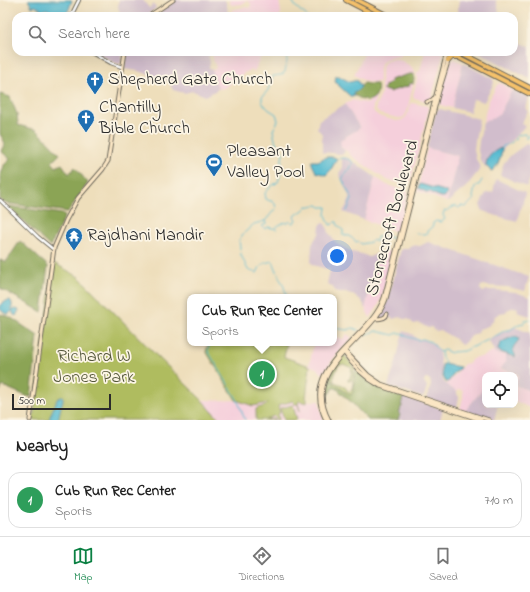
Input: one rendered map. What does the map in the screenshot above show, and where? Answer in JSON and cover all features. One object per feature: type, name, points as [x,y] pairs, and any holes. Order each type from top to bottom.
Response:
[{"type":"highway","points":[[346,0],[369,12]]},
{"type":"highway","points":[[357,0],[380,12]]},
{"type":"highway","points":[[468,56],[530,88]]},
{"type":"highway","points":[[448,60],[452,57],[457,57],[530,94]]},
{"type":"main road","points":[[155,12],[173,0]]},
{"type":"main road","points":[[30,420],[54,250],[74,206],[108,161],[124,56]]},
{"type":"main road","name":"Stonecroft Boulevard","points":[[327,420],[320,403],[321,386],[324,376],[329,367],[375,319],[383,307],[386,299],[448,56]]},
{"type":"main road","name":"Stonecroft Boulevard","points":[[344,351],[377,312],[383,302],[435,96],[448,56]]},
{"type":"main road","points":[[427,102],[432,100],[435,96]]},
{"type":"main road","points":[[375,319],[384,318],[387,314]]},
{"type":"main road","points":[[344,351],[366,377],[380,386],[481,420]]},
{"type":"main road","points":[[344,351],[368,375],[381,384],[489,420]]},
{"type":"street","points":[[73,12],[79,0]]},
{"type":"street","points":[[99,56],[115,65],[122,67]]},
{"type":"street","points":[[0,200],[38,237],[54,250]]},
{"type":"shaded area","points":[[119,0],[143,0],[149,8],[154,4],[156,8],[151,12],[120,12],[118,7]]},
{"type":"shaded area","points":[[176,0],[225,0],[228,12],[161,12],[160,10]]},
{"type":"shaded area","points":[[229,0],[279,0],[281,12],[232,12],[232,10],[244,7],[248,8],[251,5],[250,2],[247,1],[243,4],[231,5]]},
{"type":"shaded area","points":[[459,0],[496,0],[499,12],[458,12]]},
{"type":"shaded area","points":[[518,40],[523,44],[530,46],[530,79],[486,56],[518,56]]},
{"type":"shaded area","points":[[103,56],[122,56],[121,63],[119,64]]},
{"type":"shaded area","points":[[127,56],[209,56],[209,67],[212,70],[218,89],[206,96],[193,91],[184,93],[173,90],[168,81],[138,71],[124,69]]},
{"type":"shaded area","points":[[213,56],[261,56],[254,72],[251,70],[244,73],[225,88],[218,89],[212,70],[215,69],[216,66]]},
{"type":"shaded area","points":[[363,56],[395,56],[382,62],[379,69],[379,82],[367,82],[354,75]]},
{"type":"shaded area","points":[[424,56],[443,56],[432,97],[427,101],[414,98],[413,95],[417,72],[420,71]]},
{"type":"shaded area","points":[[393,59],[402,61],[410,66],[415,72],[407,112],[404,117],[401,118],[380,114],[376,110],[376,106],[381,95],[381,70],[384,63]]},
{"type":"shaded area","points":[[454,59],[463,63],[452,108],[440,105],[438,102],[450,62]]},
{"type":"shaded area","points":[[463,63],[493,79],[494,83],[484,102],[473,99],[470,112],[452,108]]},
{"type":"shaded area","points":[[500,83],[512,90],[499,115],[483,122],[488,102],[497,85]]},
{"type":"shaded area","points":[[512,90],[529,97],[526,109],[528,111],[521,124],[525,126],[486,168],[480,160],[478,150],[483,122],[499,115]]},
{"type":"shaded area","points":[[377,95],[373,106],[375,113],[379,116],[396,121],[402,120],[406,117],[412,103],[427,106],[429,109],[410,183],[406,185],[387,180],[350,155],[340,145],[340,140],[360,128],[345,104],[353,100],[369,103],[369,101]]},
{"type":"shaded area","points":[[345,104],[360,128],[340,140],[341,147],[345,151],[343,154],[322,152],[322,134],[317,128],[319,120]]},
{"type":"shaded area","points":[[440,109],[479,119],[474,150],[476,159],[481,168],[466,187],[448,202],[458,156],[427,148],[436,111]]},
{"type":"shaded area","points":[[526,144],[530,145],[530,174],[527,187],[500,175],[504,163],[511,155]]},
{"type":"shaded area","points":[[427,148],[458,156],[447,202],[417,191]]},
{"type":"shaded area","points":[[344,157],[348,158],[375,177],[364,220],[343,212],[350,199],[339,173],[342,169],[342,159]]},
{"type":"shaded area","points":[[375,177],[387,185],[407,191],[408,193],[398,232],[364,220]]},
{"type":"shaded area","points":[[496,179],[525,193],[517,221],[483,211],[480,205],[486,193],[493,192]]},
{"type":"shaded area","points":[[322,223],[324,223],[337,244],[352,252],[369,257],[379,253],[365,308],[361,300],[349,293],[336,292],[332,286],[327,284],[330,270],[313,265],[311,262],[312,245],[319,234]]},
{"type":"shaded area","points":[[428,242],[529,277],[525,291],[508,287],[484,285],[481,286],[480,289],[483,292],[487,290],[495,290],[515,292],[530,297],[530,316],[517,312],[518,308],[514,307],[495,316],[488,326],[479,329],[479,332],[470,337],[461,345],[455,339],[440,330],[433,330],[432,327],[428,328],[419,323],[414,324],[408,319],[400,317],[393,319],[390,317],[385,320],[377,320],[388,299],[401,249],[407,249],[412,245],[420,246]]},
{"type":"shaded area","points":[[395,249],[390,263],[382,298],[370,318],[365,308],[379,253]]},
{"type":"shaded area","points":[[514,327],[530,333],[530,391],[518,386],[518,372],[500,369],[507,361],[505,360],[506,355],[495,353],[488,339]]},
{"type":"shaded area","points":[[403,331],[412,334],[417,339],[423,339],[435,345],[439,352],[443,381],[457,392],[459,397],[457,407],[455,408],[427,398],[431,385],[430,380],[428,379],[424,381],[427,386],[424,396],[422,397],[388,386],[396,362]]},
{"type":"shaded area","points":[[347,334],[352,338],[333,359],[323,374],[316,368],[309,365],[313,346],[337,346],[337,338],[343,339]]},
{"type":"shaded area","points":[[494,351],[495,353],[506,355],[507,361],[500,370],[507,370],[511,372],[482,372],[482,390],[465,411],[461,410],[463,391],[459,389],[457,392],[446,385],[464,364],[469,363],[475,357],[483,357]]},
{"type":"shaded area","points":[[518,386],[530,391],[530,408],[518,402]]},
{"type":"shaded area","points":[[482,390],[482,408],[497,408],[494,420],[465,411]]},
{"type":"shaded area","points":[[402,396],[443,409],[440,420],[396,420]]},
{"type":"shaded area","points":[[198,400],[319,401],[324,420],[218,420]]},
{"type":"green space","points":[[409,74],[414,74],[414,79],[413,84],[410,83],[409,87],[408,86],[391,92],[383,90],[385,85],[386,86],[391,81],[390,80]]},
{"type":"green space","points":[[364,83],[377,84],[378,90],[373,99],[367,101],[365,99],[362,100],[353,94]]},
{"type":"green space","points":[[0,94],[10,97],[17,114],[18,125],[37,130],[60,154],[52,162],[56,167],[62,164],[69,174],[75,167],[88,183],[68,212],[4,203],[0,199],[0,175],[4,165],[10,159],[1,151],[5,143],[0,134]]},
{"type":"green space","points":[[8,206],[62,214],[65,216],[50,247]]},
{"type":"green space","points":[[20,241],[48,266],[42,312],[0,288],[0,260],[6,262]]},
{"type":"green space","name":"Richard W Jones Park","points":[[54,263],[79,277],[201,399],[220,420],[33,420]]},
{"type":"green space","points":[[0,314],[10,317],[38,336],[31,397],[3,386],[0,391]]},
{"type":"green space","points":[[208,346],[286,346],[284,357],[310,366],[306,398],[307,403],[299,401],[298,404],[294,404],[293,401],[279,405],[279,420],[274,416],[267,420],[256,420],[256,409],[265,406],[268,403],[253,406],[236,400],[206,351]]},
{"type":"green space","points":[[343,356],[345,356],[355,368],[352,378],[348,381],[352,368],[339,364],[333,380],[334,382],[343,385],[349,392],[352,389],[352,381],[355,375],[353,392],[351,395],[335,385],[331,378],[337,363]]},
{"type":"green space","points":[[335,365],[337,365],[331,380],[340,389],[351,395],[354,389],[354,374],[358,371],[375,386],[404,396],[405,397],[403,398],[398,420],[368,420],[336,388],[333,388],[329,394],[326,394],[326,383]]},
{"type":"green space","points":[[293,405],[297,420],[284,420],[280,408]]},
{"type":"water","points":[[28,0],[72,0],[67,12],[51,12],[47,9],[36,12],[41,9],[35,6],[32,7]]},
{"type":"water","points":[[336,76],[350,82],[357,80],[361,87],[353,93],[354,97],[350,96],[336,83]]},
{"type":"water","points":[[501,148],[502,152],[499,161],[492,171],[486,166],[487,160],[493,153]]},
{"type":"water","points":[[326,157],[334,157],[337,159],[326,175],[316,172],[312,161],[318,161]]},
{"type":"water","points":[[420,184],[446,191],[447,195],[441,197],[431,192],[426,192],[418,188]]},
{"type":"water","points":[[10,300],[12,303],[12,310],[19,310],[16,316],[12,311],[8,314],[4,313],[0,309],[0,305],[3,302]]},
{"type":"water","points":[[513,337],[519,339],[513,348],[515,357],[498,350],[501,343]]},
{"type":"water","points":[[443,364],[460,367],[448,382],[446,382],[443,376]]},
{"type":"water","points":[[63,397],[63,400],[58,420],[49,420],[57,399]]},
{"type":"waterway","points":[[292,0],[296,7],[302,12]]},
{"type":"waterway","points":[[286,56],[285,72],[281,75],[273,76],[268,90],[262,97],[262,102],[268,109],[276,114],[278,121],[273,130],[275,140],[283,153],[281,165],[282,169],[278,182],[270,187],[265,193],[266,199],[273,201],[276,208],[265,221],[254,224],[239,240],[241,255],[248,270],[257,273],[263,264],[273,261],[286,294]]},
{"type":"waterway","points":[[502,149],[503,146],[513,141],[517,135],[525,134],[526,138],[528,138],[530,133]]},
{"type":"waterway","points":[[337,159],[343,158],[353,162],[350,169],[342,179],[352,199],[347,211]]},
{"type":"waterway","points":[[416,233],[425,234],[433,226],[433,223],[436,221],[441,222],[445,219],[443,215],[444,211],[456,206],[459,208],[461,206],[466,207],[474,199],[475,187],[479,185],[482,180]]},
{"type":"waterway","points":[[265,221],[266,224],[262,226],[265,229],[268,227],[277,229],[276,227],[283,223],[288,223],[290,221],[294,223],[296,219],[294,217],[307,206],[313,207],[318,205],[321,207],[327,207],[326,215],[330,225],[337,222],[338,226],[343,230],[343,235],[349,236],[361,244],[371,242],[373,240],[376,242],[377,237],[385,236],[392,238],[397,236]]},
{"type":"waterway","points":[[366,334],[376,331],[393,335],[401,333],[408,337],[418,340],[423,339],[431,342],[440,352],[444,350],[451,353],[469,349],[470,347],[473,347],[506,330],[510,330],[519,324],[524,323],[525,320],[530,320]]},
{"type":"waterway","points":[[337,328],[347,330],[353,328],[358,330]]},
{"type":"waterway","points":[[209,346],[208,351],[237,399],[245,420]]},
{"type":"waterway","points":[[441,352],[445,364]]},
{"type":"place","name":"Shepherd Gate Church","points":[[95,95]]},
{"type":"place","name":"Chantilly Bible Church","points":[[86,133]]},
{"type":"place","name":"Pleasant Valley Pool","points":[[214,177]]},
{"type":"place","name":"Rajdhani Mandir","points":[[74,251]]},
{"type":"place","name":"Cub Run Rec Center","points":[[262,374]]}]
